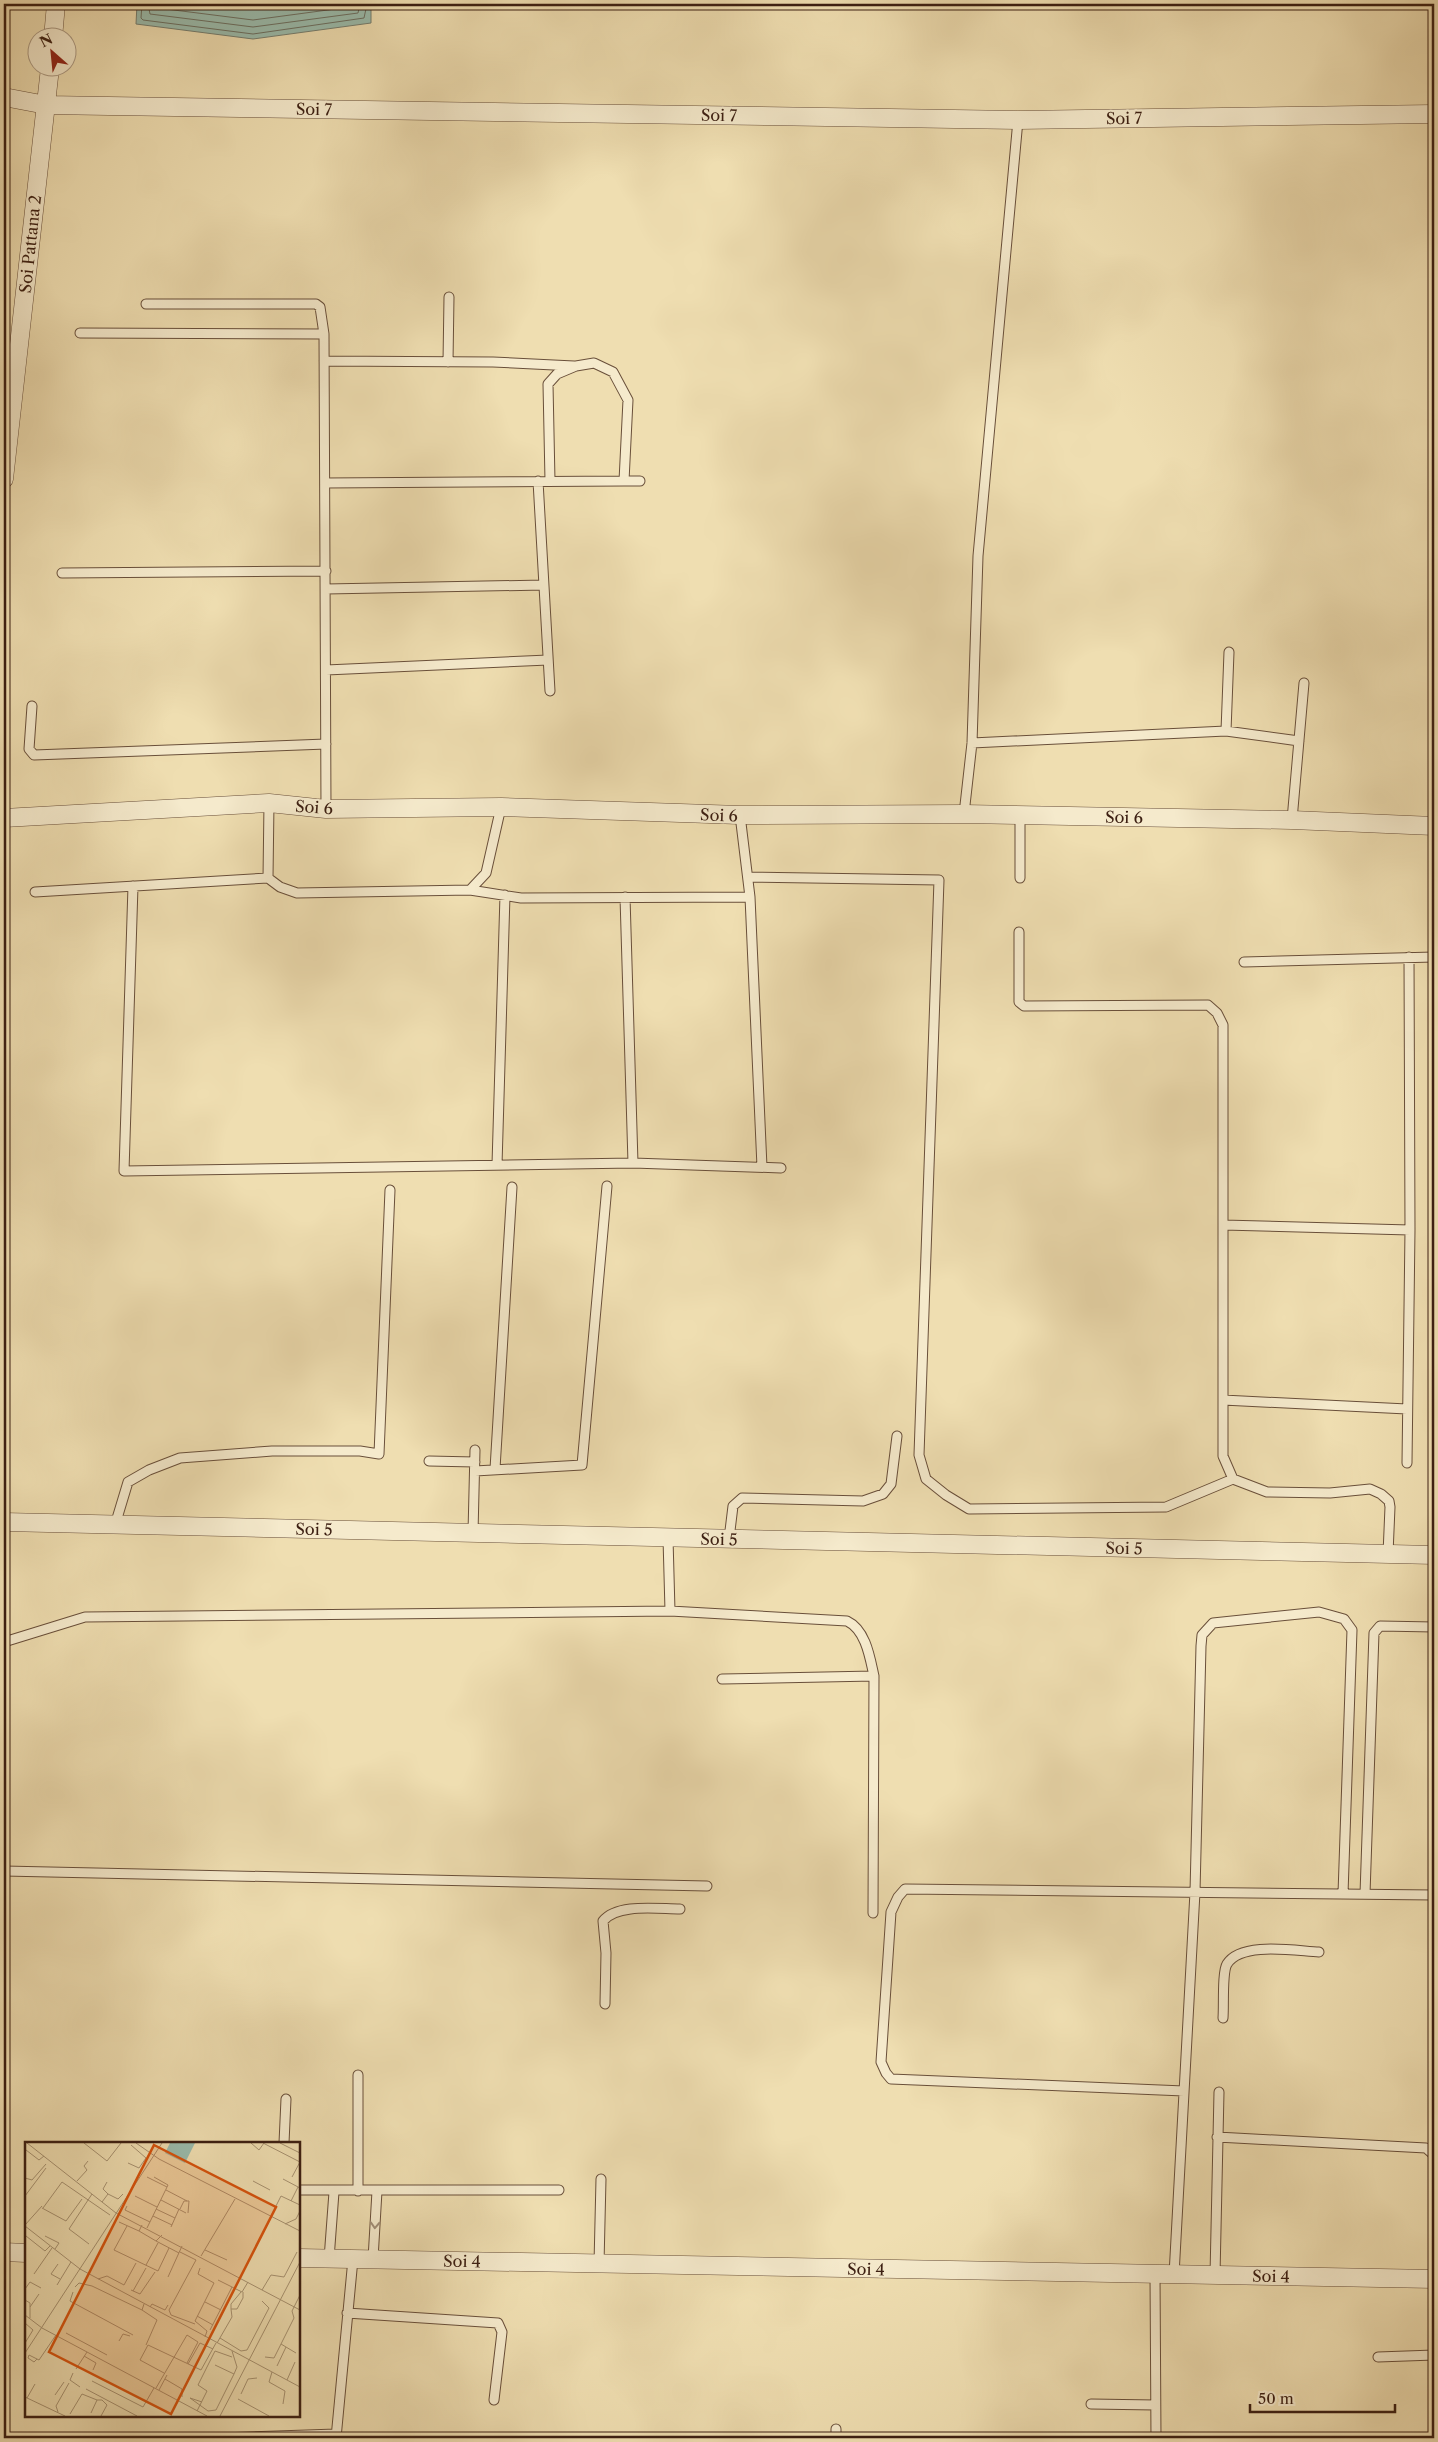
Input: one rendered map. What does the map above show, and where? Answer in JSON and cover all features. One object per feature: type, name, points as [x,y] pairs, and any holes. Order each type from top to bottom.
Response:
[{"type":"street","points":[[54,28],[56,4]]},
{"type":"street","name":"Soi Pattana 2","points":[[4,479],[49,78]]},
{"type":"street","name":"Soi 7","points":[[4,97],[46,104],[1018,120],[1434,114]]},
{"type":"street","name":"Soi 6","points":[[4,818],[269,803],[326,809],[501,807],[740,816],[964,814],[1292,820],[1434,826]]},
{"type":"street","name":"Soi 5","points":[[4,1522],[1434,1555]]},
{"type":"street","points":[[4,2252],[25,2253]]},
{"type":"street","name":"Soi 4","points":[[300,2258],[1434,2280]]},
{"type":"lane","points":[[964,814],[972,743],[978,556],[1018,120]]},
{"type":"lane","points":[[448,362],[449,297]]},
{"type":"lane","points":[[146,304],[316,304],[322,313],[324,334],[326,571],[326,809]]},
{"type":"lane","points":[[80,333],[324,334]]},
{"type":"lane","points":[[324,361],[576,366],[594,363],[613,372],[628,400],[624,481]]},
{"type":"lane","points":[[550,481],[548,384],[558,374],[576,366]]},
{"type":"lane","points":[[538,481],[550,691]]},
{"type":"lane","points":[[325,483],[640,481]]},
{"type":"lane","points":[[62,573],[326,571]]},
{"type":"lane","points":[[326,589],[544,585]]},
{"type":"lane","points":[[1226,731],[1229,652]]},
{"type":"lane","points":[[326,670],[548,660]]},
{"type":"lane","points":[[1292,820],[1304,683]]},
{"type":"lane","points":[[32,706],[29,748],[34,755],[326,744]]},
{"type":"lane","points":[[972,743],[1226,731],[1299,741]]},
{"type":"lane","points":[[268,878],[269,803]]},
{"type":"lane","points":[[470,890],[486,873],[501,807]]},
{"type":"lane","points":[[1020,815],[1020,878]]},
{"type":"lane","points":[[740,816],[750,897],[762,1167]]},
{"type":"lane","points":[[748,877],[939,880],[919,1455],[926,1479],[946,1495],[969,1509],[1166,1507],[1232,1479],[1267,1492],[1330,1494],[1370,1489],[1381,1494],[1389,1501],[1388,1554]]},
{"type":"lane","points":[[35,892],[268,878],[280,887],[297,893],[470,890],[521,898],[750,897]]},
{"type":"lane","points":[[133,886],[124,1171],[634,1163],[781,1168]]},
{"type":"lane","points":[[496,1165],[505,895]]},
{"type":"lane","points":[[625,897],[634,1163]]},
{"type":"lane","points":[[1019,932],[1019,1002],[1024,1006],[1208,1006],[1217,1013],[1224,1025],[1223,1456],[1232,1479]]},
{"type":"lane","points":[[1407,1463],[1410,1230],[1409,957]]},
{"type":"lane","points":[[1244,962],[1434,957]]},
{"type":"lane","points":[[429,1461],[495,1469],[582,1465],[607,1186]]},
{"type":"lane","points":[[495,1469],[512,1187]]},
{"type":"lane","points":[[115,1525],[128,1482],[149,1470],[180,1458],[272,1451],[360,1451],[379,1454],[390,1190]]},
{"type":"lane","points":[[1223,1225],[1410,1230]]},
{"type":"lane","points":[[1223,1400],[1407,1409]]},
{"type":"lane","points":[[729,1539],[733,1506],[742,1498],[862,1501],[883,1494],[891,1484],[897,1436]]},
{"type":"lane","points":[[473,1533],[475,1450]]},
{"type":"lane","points":[[668,1538],[670,1611]]},
{"type":"lane","points":[[4,1642],[85,1618],[670,1611],[847,1621],[857,1628],[868,1648],[874,1676],[873,1913]]},
{"type":"lane","points":[[1174,2275],[1195,1892],[1202,1635],[1213,1623],[1319,1612],[1344,1619],[1352,1630],[1343,1894]]},
{"type":"lane","points":[[1365,1894],[1374,1633],[1380,1626],[1434,1627]]},
{"type":"lane","points":[[722,1679],[874,1676]]},
{"type":"lane","points":[[4,1871],[707,1886]]},
{"type":"lane","points":[[1184,2091],[891,2079],[881,2062],[891,1912],[898,1897],[905,1889],[1434,1895]]},
{"type":"lane","points":[[604,2004],[606,1952],[603,1921],[608,1915],[618,1910],[680,1909]]},
{"type":"lane","points":[[1223,2018],[1226,1965],[1236,1954],[1254,1949],[1319,1952]]},
{"type":"lane","points":[[358,2075],[358,2191]]},
{"type":"lane","points":[[1215,2275],[1219,2092]]},
{"type":"lane","points":[[284,2142],[286,2099]]},
{"type":"lane","points":[[1217,2137],[1426,2148],[1434,2155]]},
{"type":"lane","points":[[599,2264],[601,2179]]},
{"type":"lane","points":[[300,2190],[334,2192],[559,2190]]},
{"type":"lane","points":[[373,2259],[377,2191]]},
{"type":"lane","points":[[330,2259],[334,2192]]},
{"type":"lane","points":[[222,2438],[336,2436],[352,2259]]},
{"type":"lane","points":[[1155,2274],[1156,2438]]},
{"type":"lane","points":[[348,2313],[498,2324],[502,2332],[494,2400]]},
{"type":"lane","points":[[1378,2357],[1434,2355]]},
{"type":"lane","points":[[1091,2404],[1155,2406]]},
{"type":"water","points":[[137,4],[371,4],[371,23],[253,39],[136,24]]}]
